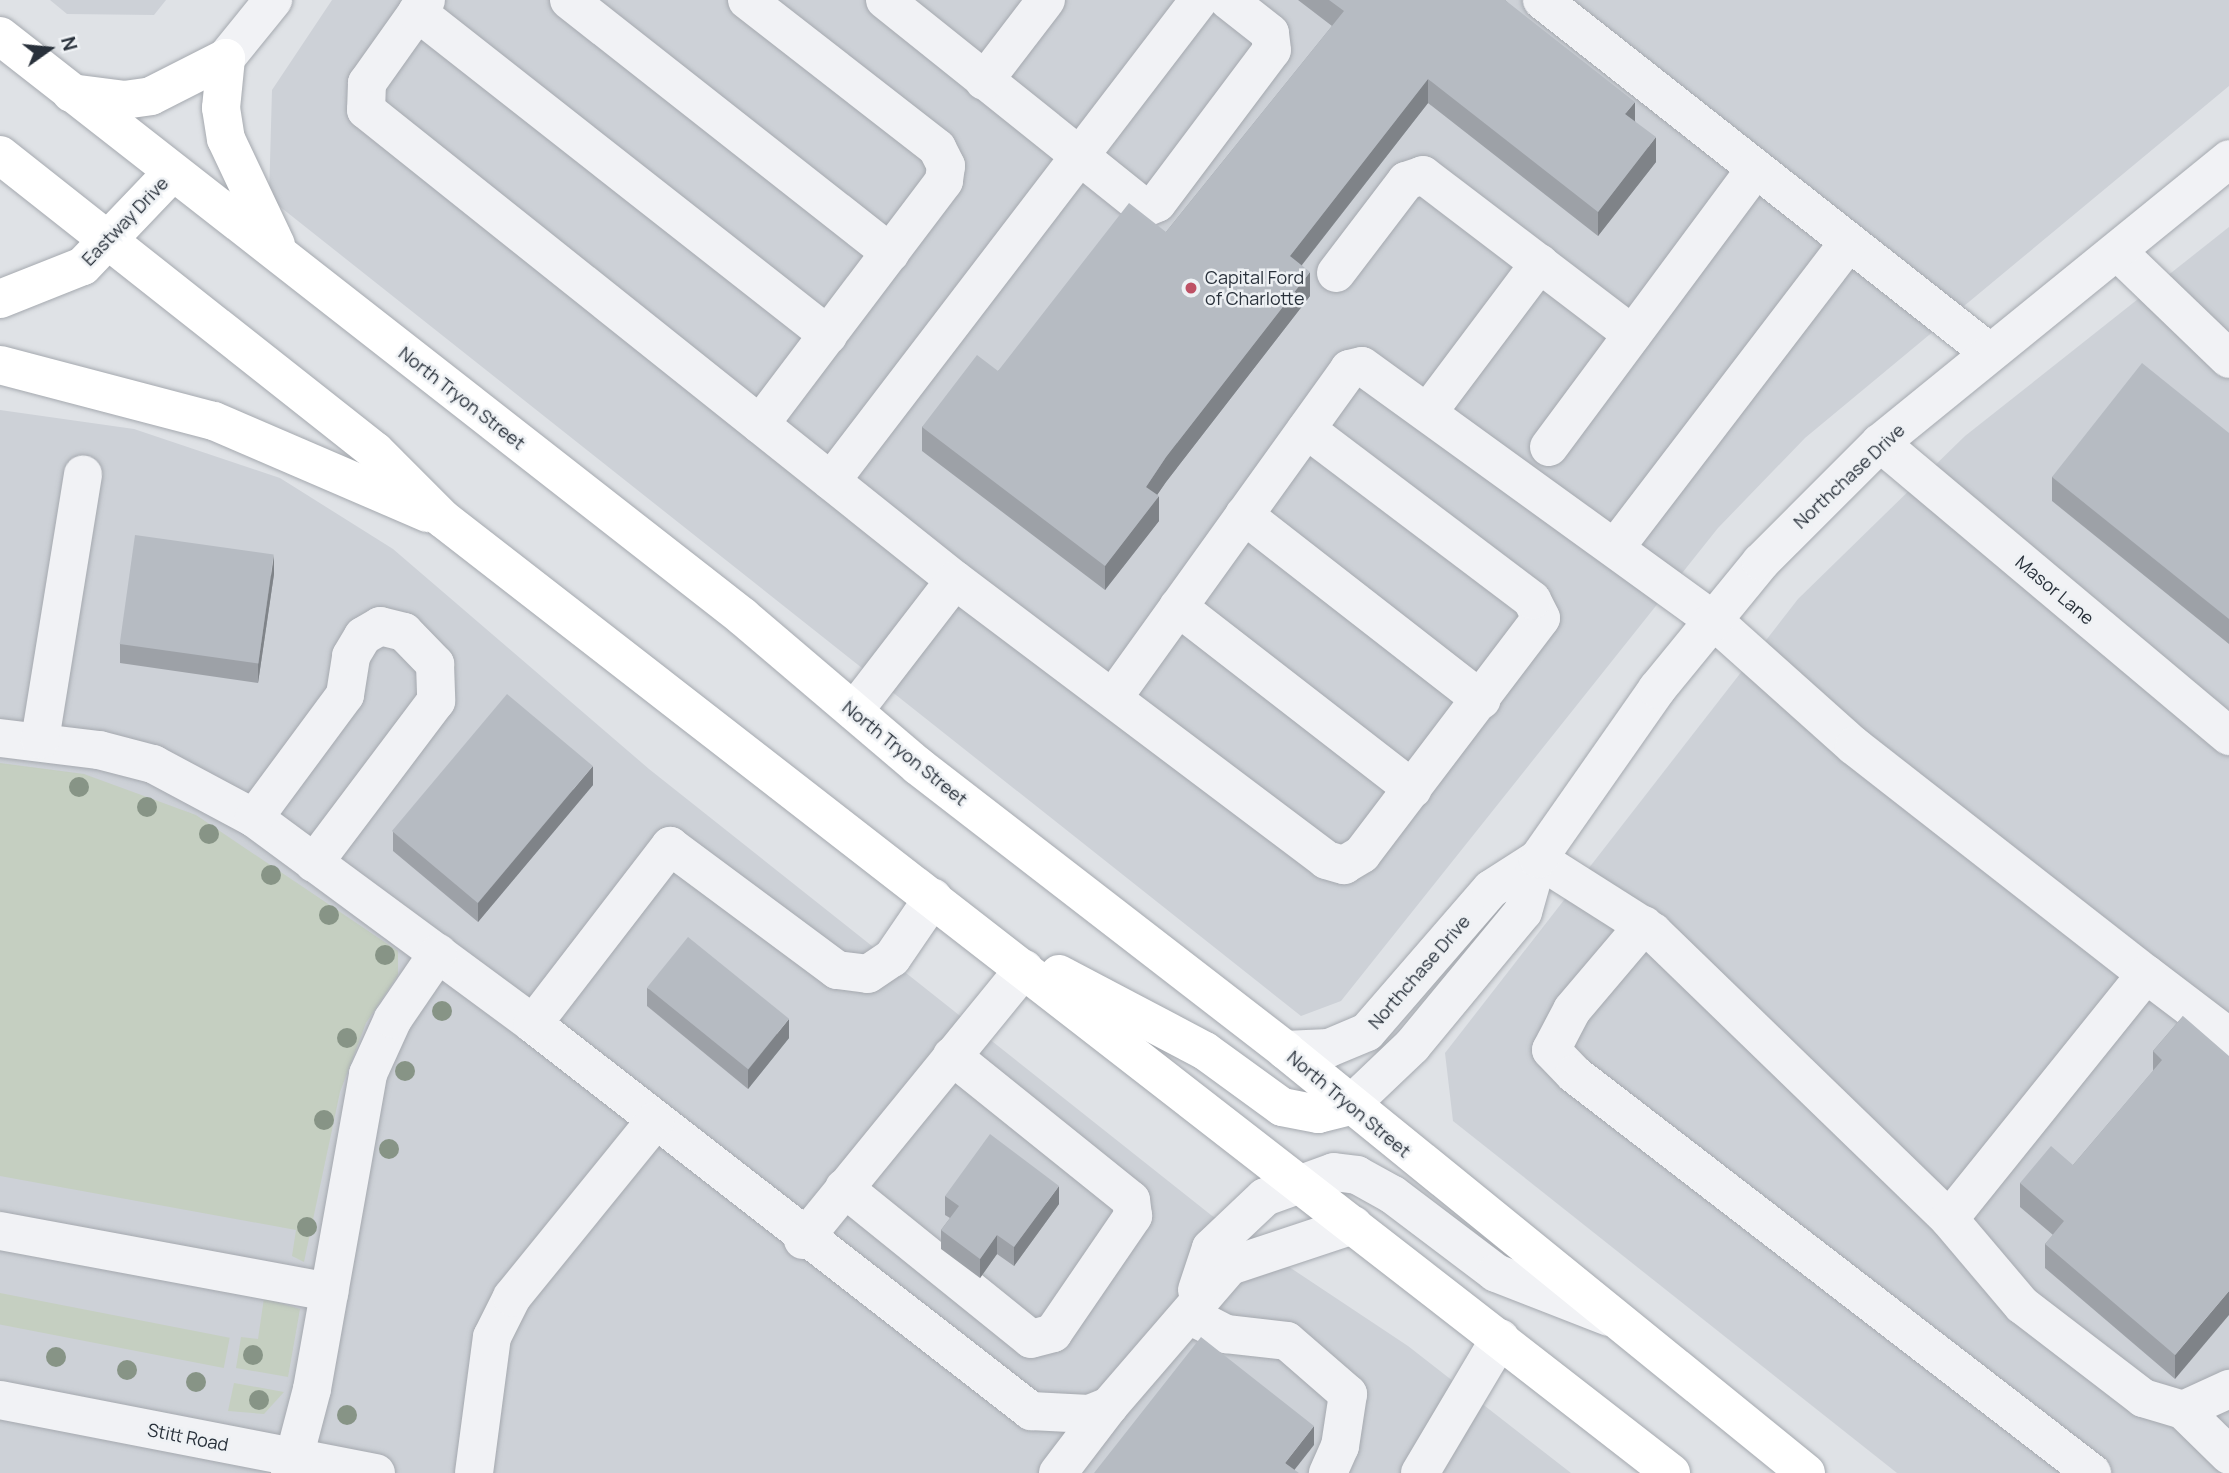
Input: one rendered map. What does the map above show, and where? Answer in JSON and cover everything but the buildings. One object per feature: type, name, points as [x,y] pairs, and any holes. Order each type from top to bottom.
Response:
[{"type":"main road","name":"North Tryon Street","points":[[0,36],[1285,1051],[1349,1106],[1806,1473]]},
{"type":"main road","points":[[71,93],[124,100],[151,96],[226,58]]},
{"type":"main road","points":[[226,58],[221,108],[226,139],[284,258]]},
{"type":"main road","points":[[0,155],[375,452],[443,519],[1671,1473]]},
{"type":"main road","name":"Eastway Drive","points":[[0,299],[66,276],[107,242],[172,173]]},
{"type":"main road","points":[[0,365],[214,421],[443,519]]},
{"type":"main road","points":[[974,929],[1205,1051],[1282,1107],[1318,1114],[1349,1106]]},
{"type":"street","points":[[226,58],[273,0]]},
{"type":"street","points":[[569,0],[890,253]]},
{"type":"street","points":[[747,0],[945,159],[944,181],[760,424]]},
{"type":"street","points":[[984,81],[1046,0]]},
{"type":"street","points":[[831,481],[1199,0]]},
{"type":"street","points":[[900,5],[984,81],[1142,207],[1157,202],[1272,50],[1270,33],[1228,0]]},
{"type":"street","points":[[1542,0],[1989,352]]},
{"type":"street","points":[[828,335],[422,6],[367,83],[366,110],[955,580],[1332,863],[1351,863],[1362,854],[1539,626],[1536,606],[1306,429]]},
{"type":"street","name":"Northchase Drive","points":[[1349,1106],[1412,1046],[1523,912],[1538,859],[1713,620],[1761,562],[1880,443],[2229,159]]},
{"type":"street","points":[[1549,447],[1756,168]]},
{"type":"street","points":[[1336,273],[1417,174],[1632,334]]},
{"type":"street","points":[[1615,548],[1849,242]]},
{"type":"street","points":[[2118,252],[2229,359]]},
{"type":"street","points":[[1428,412],[1540,263]]},
{"type":"street","points":[[1113,698],[1306,429],[1356,366],[1428,412],[1713,620],[1854,747],[2229,1037]]},
{"type":"street","name":"Masor Lane","points":[[1880,443],[2229,736]]},
{"type":"street","points":[[40,740],[83,474]]},
{"type":"street","points":[[1244,515],[1482,700]]},
{"type":"street","points":[[854,711],[955,580]]},
{"type":"street","points":[[1178,607],[1413,789]]},
{"type":"street","points":[[254,818],[345,695],[351,656],[363,636],[380,626],[404,632],[435,664],[436,701],[314,863]]},
{"type":"street","points":[[0,738],[40,740],[153,764],[254,818],[533,1024],[803,1240],[1031,1411],[1066,1415],[1109,1406]]},
{"type":"street","points":[[533,1024],[670,846],[837,970],[868,974],[892,958],[933,898]]},
{"type":"street","points":[[1538,859],[1644,925],[1949,1219],[2022,1305],[2143,1398],[2183,1410],[2229,1455]]},
{"type":"street","name":"Northchase Drive","points":[[1285,1051],[1329,1048],[1367,1031],[1491,888],[1538,859]]},
{"type":"street","points":[[1644,925],[1572,1010],[1551,1050],[2092,1473]]},
{"type":"street","points":[[292,1465],[329,1292],[368,1074],[393,1019],[438,953]]},
{"type":"street","points":[[803,1240],[1024,969]]},
{"type":"street","points":[[1949,1219],[2146,974]]},
{"type":"street","points":[[844,1188],[1031,1339],[1053,1333],[1133,1216],[1131,1200],[951,1056]]},
{"type":"street","points":[[474,1473],[492,1337],[502,1317],[655,1121]]},
{"type":"street","points":[[1189,1315],[1211,1248],[1265,1197],[1334,1172],[1357,1175],[1496,1273],[1614,1319]]},
{"type":"street","points":[[1058,1473],[1109,1406],[1230,1266],[1353,1226]]},
{"type":"street","points":[[0,1231],[329,1292]]},
{"type":"street","points":[[1189,1315],[1226,1334],[1287,1341],[1348,1394],[1340,1446],[1328,1473]]},
{"type":"street","points":[[1420,1473],[1500,1338]]},
{"type":"street","points":[[2183,1410],[2229,1389]]},
{"type":"street","name":"Stitt Road","points":[[0,1400],[292,1465],[376,1473]]},
{"type":"shaded area","points":[[50,0],[166,0],[154,15],[67,14]]},
{"type":"shaded area","points":[[332,0],[2229,0],[2229,86],[1805,438],[1718,528],[1341,1001],[1301,1016],[269,198],[272,90]]},
{"type":"shaded area","points":[[2229,227],[2229,1473],[1897,1473],[1453,1121],[1445,1053],[1798,599],[1965,436]]},
{"type":"shaded area","points":[[0,410],[134,429],[280,478],[393,549],[649,769],[1211,1215],[1408,1346],[1571,1473],[0,1473]]},
{"type":"green space","points":[[0,763],[84,774],[196,815],[398,951],[398,975],[366,1023],[340,1092],[304,1262],[292,1256],[296,1230],[0,1176]]},
{"type":"green space","points":[[0,1293],[230,1338],[224,1368],[0,1325]]},
{"type":"green space","points":[[264,1298],[300,1309],[288,1377],[236,1368],[241,1337],[258,1339]]},
{"type":"green space","points":[[234,1383],[284,1392],[264,1414],[228,1411]]},
{"type":"place","name":"Capital Ford of Charlotte","points":[[1191,288]]}]
